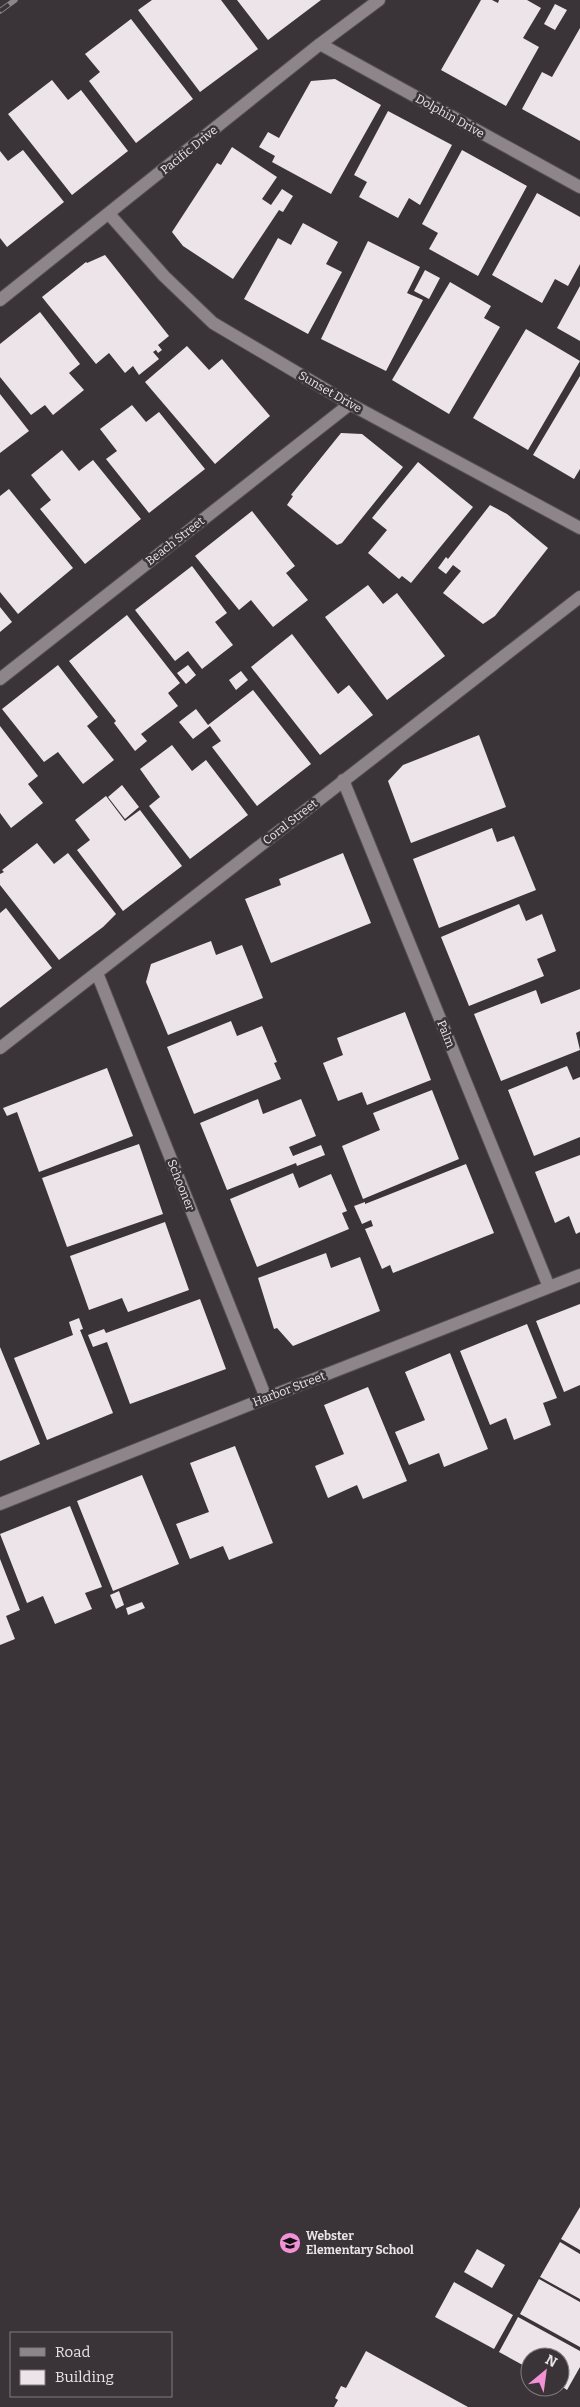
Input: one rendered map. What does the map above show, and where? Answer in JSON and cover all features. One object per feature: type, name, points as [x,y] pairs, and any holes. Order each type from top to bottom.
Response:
[{"type":"street","name":"Pacific Drive","points":[[0,300],[320,44],[379,0]]},
{"type":"street","name":"Dolphin Drive","points":[[320,44],[580,188]]},
{"type":"street","name":"Sunset Drive","points":[[109,214],[164,276],[213,323],[350,404],[580,528]]},
{"type":"street","name":"Beach Street","points":[[0,679],[350,404]]},
{"type":"street","name":"Coral Street","points":[[0,1048],[580,597]]},
{"type":"street","name":"Palm","points":[[343,780],[550,1288]]},
{"type":"street","name":"Schooner","points":[[97,973],[266,1398]]},
{"type":"street","name":"Harbor Street","points":[[0,1504],[580,1276]]},
{"type":"building","points":[[152,0],[221,0],[258,49],[200,92],[138,10]]},
{"type":"building","points":[[237,0],[321,0],[268,40]]},
{"type":"building","points":[[481,0],[492,0],[498,3],[499,0],[527,0],[541,8],[523,38],[539,47],[506,106],[441,70]]},
{"type":"building","points":[[555,4],[567,10],[555,30],[544,24]]},
{"type":"building","points":[[131,19],[193,99],[136,143],[89,81],[100,72],[85,54]]},
{"type":"building","points":[[580,28],[580,141],[522,109],[542,72],[552,77]]},
{"type":"building","points":[[335,79],[381,105],[331,194],[272,162],[275,156],[259,147],[268,132],[279,138],[311,81]]},
{"type":"building","points":[[52,80],[68,100],[81,90],[128,151],[72,195],[8,114]]},
{"type":"building","points":[[388,111],[452,145],[420,205],[409,198],[398,218],[359,197],[367,182],[354,175]]},
{"type":"building","points":[[232,147],[277,177],[262,199],[271,205],[282,189],[293,196],[283,212],[279,210],[233,279],[183,246],[172,232],[217,163],[221,165]]},
{"type":"building","points":[[23,150],[64,202],[7,247],[0,238],[0,151],[8,161]]},
{"type":"building","points":[[462,150],[527,186],[478,276],[429,249],[438,233],[422,224]]},
{"type":"building","points":[[537,193],[580,217],[580,264],[568,286],[555,279],[542,303],[492,275]]},
{"type":"building","points":[[303,223],[338,242],[326,264],[342,272],[308,334],[244,299],[278,238],[291,245]]},
{"type":"building","points":[[368,241],[420,267],[407,293],[423,300],[386,371],[321,339]]},
{"type":"building","points":[[105,255],[169,336],[158,345],[162,350],[158,353],[156,350],[153,352],[159,359],[139,375],[133,366],[125,373],[109,353],[96,364],[42,297],[86,262]]},
{"type":"building","points":[[425,270],[440,278],[429,299],[414,291]]},
{"type":"building","points":[[450,282],[491,306],[484,318],[500,327],[449,414],[392,380]]},
{"type":"building","points":[[580,286],[580,341],[557,328]]},
{"type":"building","points":[[40,312],[80,364],[69,373],[84,390],[53,415],[45,405],[31,415],[0,377],[0,344]]},
{"type":"building","points":[[526,329],[580,361],[528,450],[473,418]]},
{"type":"building","points":[[187,346],[209,370],[222,359],[270,416],[215,464],[145,382]]},
{"type":"building","points":[[580,376],[580,469],[574,479],[533,455]]},
{"type":"building","points":[[0,394],[29,431],[0,453]]},
{"type":"building","points":[[132,405],[146,422],[159,412],[205,469],[149,513],[106,459],[117,451],[100,429]]},
{"type":"building","points":[[341,433],[362,434],[403,467],[342,543],[337,545],[287,505],[293,496],[291,495]]},
{"type":"building","points":[[62,450],[79,471],[93,460],[141,519],[85,564],[40,509],[51,500],[31,475]]},
{"type":"building","points":[[418,462],[473,507],[411,583],[402,576],[399,579],[368,553],[387,530],[372,518]]},
{"type":"building","points":[[9,489],[73,568],[18,614],[0,592],[0,496]]},
{"type":"building","points":[[490,505],[507,514],[548,548],[495,616],[483,624],[443,593],[461,571],[453,565],[446,574],[438,568],[446,557],[448,559]]},
{"type":"building","points":[[252,511],[295,566],[286,573],[308,600],[273,627],[251,600],[239,610],[195,556]]},
{"type":"building","points":[[192,566],[227,613],[215,622],[233,645],[202,669],[188,651],[175,661],[135,610]]},
{"type":"building","points":[[368,585],[383,604],[397,593],[445,656],[387,700],[325,617]]},
{"type":"building","points":[[0,607],[12,622],[0,632]]},
{"type":"building","points":[[127,615],[180,683],[168,693],[178,706],[141,734],[147,741],[135,751],[114,723],[116,721],[69,661]]},
{"type":"building","points":[[292,634],[338,694],[349,685],[373,715],[320,755],[251,667]]},
{"type":"building","points":[[58,665],[98,717],[87,726],[114,760],[83,784],[58,752],[44,762],[2,709]]},
{"type":"building","points":[[188,665],[196,675],[186,684],[177,673]]},
{"type":"building","points":[[241,671],[248,680],[236,690],[229,680]]},
{"type":"building","points":[[253,690],[311,764],[257,806],[212,747],[221,741],[210,726],[193,739],[179,722],[196,709],[208,725]]},
{"type":"building","points":[[0,726],[38,776],[28,784],[43,803],[11,828],[0,813]]},
{"type":"building","points":[[479,735],[506,807],[411,843],[388,781],[403,765]]},
{"type":"building","points":[[172,745],[192,771],[206,760],[248,815],[190,859],[149,806],[160,797],[140,769]]},
{"type":"building","points":[[122,785],[139,807],[125,819],[108,797]]},
{"type":"building","points":[[106,796],[125,821],[140,810],[182,866],[123,911],[77,850],[90,840],[75,820]]},
{"type":"building","points":[[492,828],[497,842],[514,836],[536,890],[439,928],[413,859]]},
{"type":"building","points":[[37,843],[54,864],[68,853],[116,914],[103,927],[59,960],[0,885],[0,874],[4,872],[2,870]]},
{"type":"building","points":[[343,853],[371,923],[271,963],[245,899],[281,885],[279,879]]},
{"type":"building","points":[[519,904],[526,921],[542,914],[556,951],[537,959],[544,976],[469,1006],[441,937]]},
{"type":"building","points":[[6,908],[52,968],[0,1008],[0,913]]},
{"type":"building","points":[[211,941],[216,955],[242,945],[263,998],[168,1035],[146,982],[151,964]]},
{"type":"building","points":[[580,989],[580,1031],[576,1033],[580,1050],[501,1081],[474,1014],[536,990],[541,1004]]},
{"type":"building","points":[[405,1012],[431,1080],[367,1105],[362,1092],[338,1101],[323,1063],[343,1055],[337,1038]]},
{"type":"building","points":[[231,1021],[237,1036],[262,1026],[277,1062],[274,1063],[281,1079],[194,1114],[167,1047]]},
{"type":"building","points":[[567,1066],[573,1080],[580,1077],[580,1137],[534,1156],[508,1090]]},
{"type":"building","points":[[107,1068],[133,1136],[39,1172],[17,1112],[7,1116],[3,1108]]},
{"type":"building","points":[[432,1090],[459,1159],[363,1199],[342,1146],[380,1130],[373,1113]]},
{"type":"building","points":[[258,1099],[263,1114],[301,1099],[316,1136],[289,1147],[293,1156],[321,1145],[325,1155],[297,1166],[296,1163],[227,1190],[200,1123]]},
{"type":"building","points":[[139,1144],[163,1214],[67,1247],[42,1178]]},
{"type":"building","points":[[580,1155],[580,1232],[576,1234],[569,1216],[555,1223],[535,1172]]},
{"type":"building","points":[[466,1164],[494,1233],[393,1273],[390,1265],[382,1269],[365,1229],[373,1226],[371,1220],[362,1224],[354,1206],[365,1202],[365,1204]]},
{"type":"building","points":[[293,1173],[299,1188],[331,1174],[347,1211],[342,1213],[349,1229],[257,1267],[230,1199]]},
{"type":"building","points":[[165,1222],[189,1290],[128,1312],[122,1298],[89,1310],[70,1256]]},
{"type":"building","points":[[326,1253],[331,1268],[360,1257],[380,1311],[293,1346],[277,1328],[274,1329],[258,1278]]},
{"type":"building","points":[[200,1299],[226,1369],[130,1404],[107,1342],[93,1347],[88,1335],[104,1329],[106,1333]]},
{"type":"building","points":[[580,1304],[580,1385],[564,1392],[536,1321]]},
{"type":"building","points":[[79,1318],[83,1329],[80,1330],[113,1413],[47,1440],[14,1358],[73,1335],[69,1322]]},
{"type":"building","points":[[527,1324],[557,1398],[543,1403],[551,1425],[514,1440],[506,1418],[490,1425],[460,1351]]},
{"type":"building","points":[[0,1347],[40,1444],[0,1461]]},
{"type":"building","points":[[450,1353],[488,1449],[444,1467],[439,1453],[409,1465],[395,1432],[425,1420],[405,1372]]},
{"type":"building","points":[[368,1387],[407,1481],[363,1499],[357,1485],[328,1498],[315,1466],[344,1454],[324,1405]]},
{"type":"building","points":[[235,1446],[273,1543],[229,1560],[223,1546],[190,1559],[176,1524],[209,1512],[190,1463]]},
{"type":"building","points":[[142,1475],[179,1564],[113,1591],[77,1501]]},
{"type":"building","points":[[70,1506],[102,1587],[85,1593],[92,1609],[55,1624],[43,1596],[27,1603],[0,1534]]},
{"type":"building","points":[[0,1559],[20,1610],[6,1616],[15,1639],[0,1645]]},
{"type":"building","points":[[119,1591],[124,1605],[116,1609],[110,1595]]},
{"type":"building","points":[[142,1602],[145,1608],[128,1615],[126,1608]]},
{"type":"building","points":[[580,2207],[580,2250],[561,2239]]},
{"type":"building","points":[[560,2242],[580,2254],[580,2299],[540,2277]]},
{"type":"building","points":[[477,2249],[505,2265],[492,2288],[464,2272]]},
{"type":"building","points":[[539,2279],[580,2302],[580,2347],[520,2314]]},
{"type":"building","points":[[454,2282],[513,2315],[494,2349],[435,2317]]},
{"type":"building","points":[[518,2317],[580,2351],[580,2367],[570,2385],[570,2347],[520,2347],[520,2364],[499,2352]]},
{"type":"building","points":[[366,2351],[468,2407],[334,2407],[338,2400],[335,2398],[341,2386],[346,2388]]},
{"type":"railway","points":[[0,11],[15,0]]},
{"type":"place","name":"Webster Elementary School","points":[[290,2243]]}]
